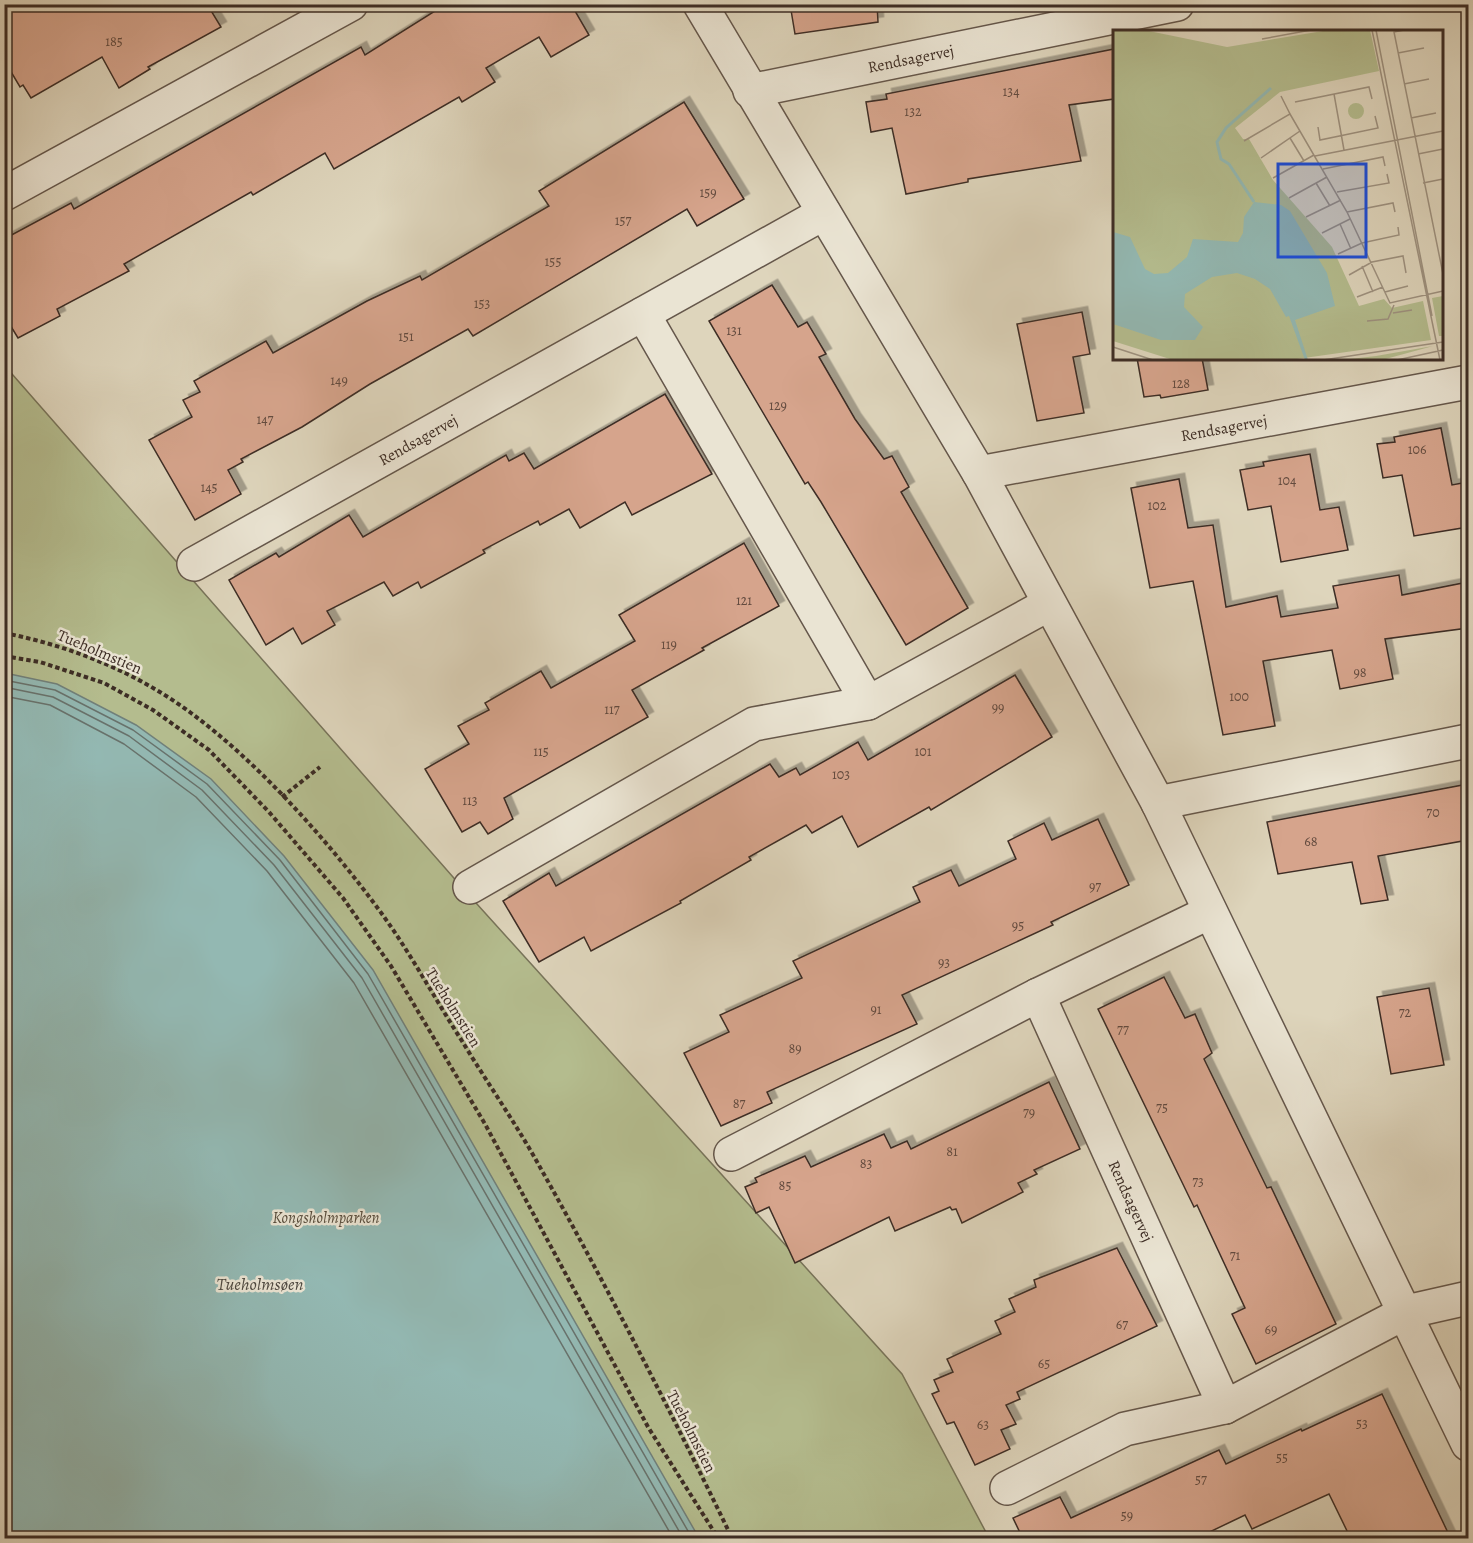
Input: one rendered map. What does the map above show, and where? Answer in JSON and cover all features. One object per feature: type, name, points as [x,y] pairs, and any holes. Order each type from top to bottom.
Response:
[{"type":"street","points":[[4,194],[351,4]]},
{"type":"street","points":[[700,4],[979,473],[1158,803],[1468,1444]]},
{"type":"street","name":"Rendsagervej","points":[[750,91],[1177,4]]},
{"type":"street","name":"Rendsagervej","points":[[194,564],[824,213]]},
{"type":"street","points":[[642,314],[868,703]]},
{"type":"street","name":"Rendsagervej","points":[[979,473],[1468,382]]},
{"type":"street","points":[[470,887],[753,724],[868,703],[1049,604]]},
{"type":"street","points":[[1158,803],[1468,741]]},
{"type":"street","points":[[731,1154],[1038,995],[1209,912]]},
{"type":"street","name":"Rendsagervej","points":[[1038,995],[1225,1407]]},
{"type":"street","points":[[1007,1488],[1125,1429],[1225,1407],[1406,1312],[1468,1298]]},
{"type":"path","name":"Tueholmstien","points":[[4,633],[51,642],[94,659],[149,686],[190,712],[221,737],[282,796],[335,854],[383,915],[540,1167],[665,1404],[732,1539]]},
{"type":"path","points":[[4,656],[40,662],[104,683],[153,710],[209,750],[268,812],[343,898],[391,966],[485,1124],[648,1427],[718,1539]]},
{"type":"path","points":[[282,796],[320,767]]},
{"type":"green space","name":"Tueholmsøen","points":[[5,366],[467,893],[902,1374],[989,1538],[5,1538]]},
{"type":"water","name":"Tueholmsøen","points":[[5,673],[57,684],[136,725],[211,779],[284,856],[373,970],[699,1538],[5,1538]]},
{"type":"building","points":[[15,4],[207,4],[221,27],[148,67],[150,69],[119,88],[102,57],[31,98],[23,85],[20,87],[4,60],[4,11]]},
{"type":"building","points":[[446,4],[571,4],[589,35],[551,57],[539,37],[486,68],[495,82],[462,102],[459,97],[334,169],[325,153],[253,195],[251,192],[124,264],[129,271],[57,309],[60,316],[18,338],[4,315],[4,239],[71,203],[74,209],[361,47],[365,55]]},
{"type":"building","points":[[790,4],[877,4],[878,22],[795,34]]},
{"type":"building","points":[[1113,49],[1113,99],[1069,105],[1081,161],[968,179],[968,182],[906,194],[892,128],[871,132],[866,102],[887,99],[886,94]]},
{"type":"building","points":[[684,102],[744,199],[697,226],[687,209],[473,336],[468,329],[370,384],[302,427],[241,459],[243,462],[228,470],[241,494],[195,520],[149,440],[192,417],[183,400],[200,392],[194,381],[266,341],[273,353],[367,301],[420,276],[422,280],[549,206],[539,191]]},
{"type":"building","points":[[772,285],[798,327],[807,322],[826,354],[819,357],[855,419],[884,459],[892,456],[909,487],[901,492],[968,608],[906,645],[821,502],[808,482],[805,484],[709,321]]},
{"type":"building","points":[[1082,312],[1090,354],[1073,357],[1084,413],[1037,421],[1017,324]]},
{"type":"building","points":[[1137,360],[1202,360],[1208,390],[1161,398],[1160,395],[1144,397]]},
{"type":"building","points":[[665,394],[712,474],[632,515],[625,502],[580,528],[569,509],[540,525],[538,521],[483,550],[485,553],[421,588],[418,582],[393,596],[384,582],[327,611],[335,625],[302,644],[293,628],[266,645],[229,580],[276,553],[279,557],[349,515],[363,537],[506,455],[509,461],[524,453],[534,469]]},
{"type":"building","points":[[1441,428],[1452,485],[1468,482],[1468,527],[1414,536],[1402,475],[1383,478],[1377,444],[1395,442],[1394,437]]},
{"type":"building","points":[[1310,454],[1320,510],[1339,507],[1348,550],[1281,562],[1271,506],[1248,510],[1240,470],[1264,466],[1263,462]]},
{"type":"building","points":[[1179,479],[1188,528],[1213,525],[1226,607],[1277,596],[1281,617],[1338,608],[1333,586],[1399,575],[1402,595],[1468,582],[1468,628],[1385,639],[1393,679],[1340,689],[1332,650],[1263,661],[1275,726],[1223,735],[1193,581],[1150,588],[1131,488]]},
{"type":"building","points":[[744,543],[779,606],[632,690],[648,717],[504,798],[513,819],[488,834],[480,822],[462,832],[425,769],[469,744],[458,726],[489,710],[485,703],[541,671],[551,688],[635,641],[619,615]]},
{"type":"building","points":[[1015,675],[1052,737],[931,810],[929,807],[858,847],[842,816],[812,833],[806,825],[749,857],[751,860],[680,901],[681,903],[591,951],[584,937],[539,962],[503,901],[549,873],[556,886],[770,764],[779,777],[796,768],[800,775],[858,742],[868,760]]},
{"type":"building","points":[[1468,784],[1468,840],[1378,856],[1388,900],[1361,904],[1352,862],[1278,874],[1267,822]]},
{"type":"building","points":[[1098,819],[1129,885],[1051,922],[1053,925],[902,995],[917,1024],[767,1092],[772,1103],[721,1126],[684,1053],[729,1032],[720,1015],[802,978],[793,961],[920,902],[913,887],[951,870],[959,886],[1016,859],[1008,841],[1044,823],[1052,840]]},
{"type":"building","points":[[1164,977],[1185,1018],[1195,1014],[1212,1053],[1204,1059],[1267,1188],[1271,1187],[1336,1324],[1256,1364],[1232,1314],[1245,1308],[1197,1205],[1194,1207],[1098,1009]]},
{"type":"building","points":[[1429,988],[1444,1065],[1391,1074],[1377,997]]},
{"type":"building","points":[[1049,1082],[1080,1149],[1034,1170],[1037,1174],[1018,1183],[1023,1192],[962,1223],[956,1209],[952,1210],[950,1207],[895,1231],[889,1217],[795,1263],[769,1207],[756,1213],[745,1187],[757,1182],[755,1178],[805,1156],[811,1167],[884,1134],[891,1148],[907,1141],[911,1149]]},
{"type":"building","points":[[1117,1248],[1157,1326],[1017,1392],[1020,1399],[1006,1405],[1016,1424],[1001,1430],[1010,1449],[975,1465],[954,1422],[947,1424],[932,1394],[939,1391],[934,1380],[953,1372],[947,1359],[1001,1334],[995,1321],[1015,1312],[1009,1299],[1036,1287],[1034,1280]]},
{"type":"building","points":[[1382,1394],[1451,1539],[1351,1539],[1329,1494],[1252,1529],[1245,1515],[1195,1539],[1023,1539],[1013,1518],[1060,1497],[1071,1518],[1219,1450],[1226,1464]]},
{"type":"park label","name":"Kongsholmparken","points":[[326,1217]]}]
